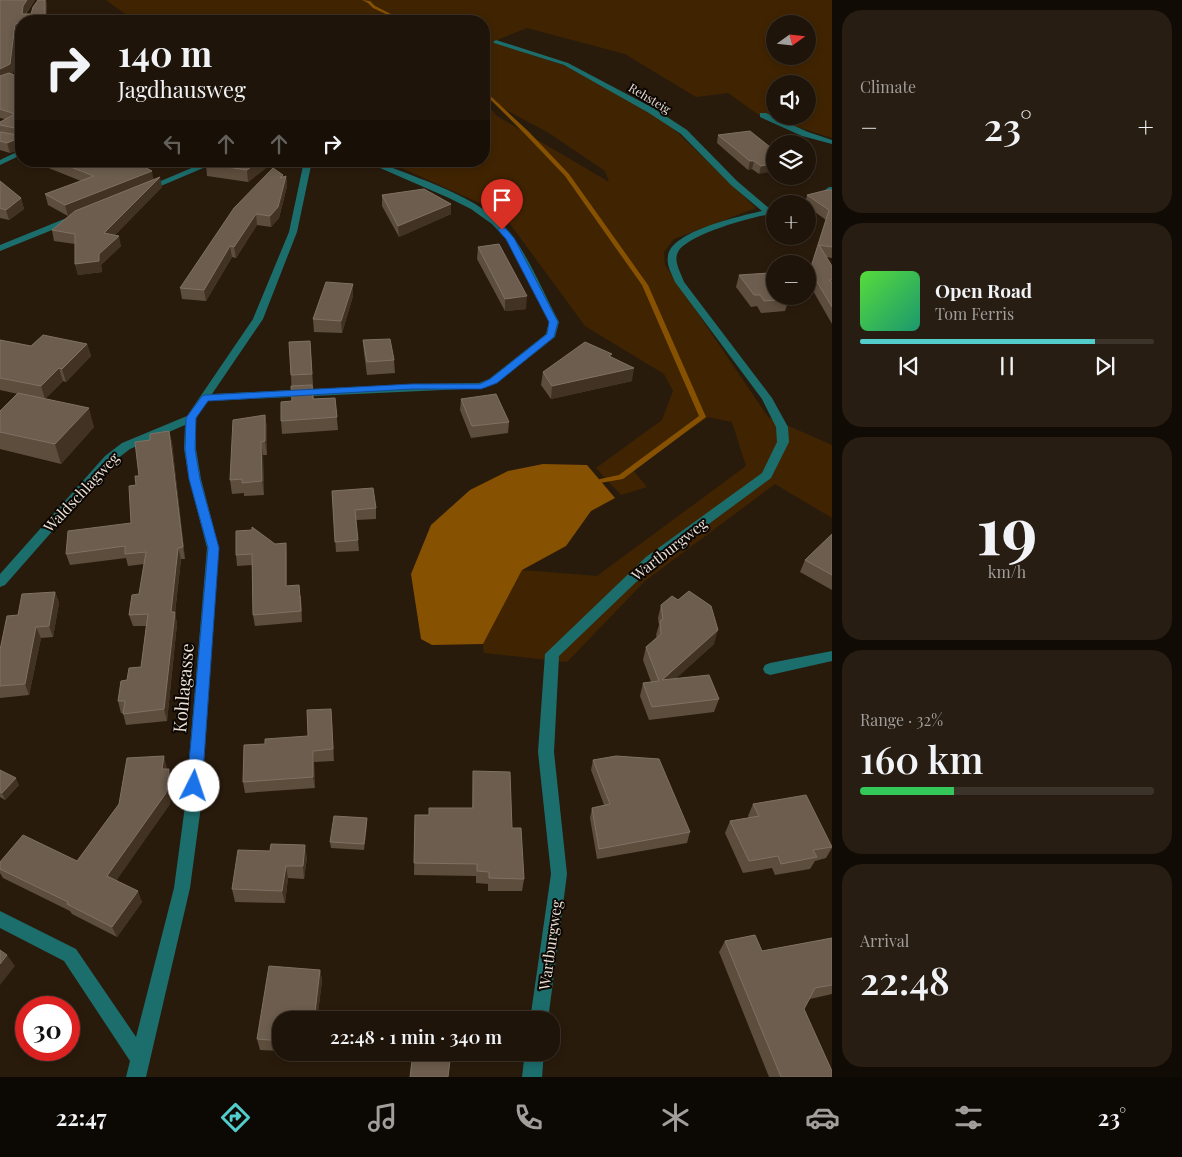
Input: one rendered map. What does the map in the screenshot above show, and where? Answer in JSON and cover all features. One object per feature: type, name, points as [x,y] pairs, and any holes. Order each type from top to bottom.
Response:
[{"type":"street","name":"Rehsteig","points":[[496,42],[566,64],[652,112],[684,132],[734,183],[766,207]]},
{"type":"street","points":[[0,83],[15,78]]},
{"type":"street","points":[[763,115],[805,134],[832,142]]},
{"type":"street","points":[[0,163],[15,155]]},
{"type":"street","points":[[138,192],[201,167]]},
{"type":"street","points":[[191,418],[258,319],[293,232],[307,167]]},
{"type":"street","points":[[205,398],[412,386],[481,386],[494,381],[551,335],[554,322],[510,238],[495,222],[474,207],[452,196],[382,167]]},
{"type":"street","points":[[816,198],[824,196],[832,189]]},
{"type":"street","name":"Wartburgweg","points":[[541,1011],[560,874],[546,752],[552,654],[651,560],[767,475],[783,442],[782,427],[766,398],[680,282],[672,264],[673,251],[680,243],[691,236],[736,220],[766,212]]},
{"type":"street","points":[[0,248],[82,214]]},
{"type":"street","name":"Waldschlagweg","points":[[0,582],[109,458],[126,446],[191,418]]},
{"type":"street","name":"Kohlagasse","points":[[136,1077],[182,888],[194,796],[213,548],[195,479],[190,449],[191,418]]},
{"type":"street","points":[[770,669],[832,656]]},
{"type":"street","points":[[0,920],[70,955],[140,1059]]},
{"type":"street","points":[[532,1077],[534,1061]]},
{"type":"shaded area","points":[[106,0],[832,0],[832,138],[791,125],[816,125],[816,75],[766,75],[766,117],[759,115],[728,93],[696,97],[625,54],[527,28],[497,40],[495,43],[566,66],[657,117],[678,133],[756,208],[674,239],[664,252],[665,265],[768,417],[832,445],[832,518],[775,484],[645,581],[567,662],[484,653],[483,644],[522,570],[597,576],[746,466],[732,422],[708,417],[632,469],[647,487],[621,495],[596,468],[662,420],[673,391],[664,374],[585,326],[502,213],[399,167],[490,167],[490,108],[497,116],[609,182],[605,171],[549,133],[490,101],[490,15],[127,15]]},
{"type":"shaded area","points":[[543,464],[587,465],[615,498],[591,511],[566,546],[522,570],[483,644],[432,645],[421,639],[411,574],[431,525],[470,490],[508,471]]},
{"type":"building","points":[[0,0],[27,0],[23,6],[22,14],[31,14],[38,0],[45,0],[45,15],[15,15],[10,64],[0,69]]},
{"type":"building","points":[[9,73],[15,76],[15,114],[0,109],[0,76]]},
{"type":"building","points":[[15,114],[15,128],[0,125],[0,122]]},
{"type":"building","points":[[750,131],[766,144],[766,165],[761,166],[754,161],[750,161],[718,135]]},
{"type":"building","points":[[0,132],[15,134],[15,140],[7,143],[0,141]]},
{"type":"building","points":[[71,167],[144,167],[152,171],[65,205],[45,194],[94,176]]},
{"type":"building","points":[[226,167],[251,167],[247,170]]},
{"type":"building","points":[[273,168],[283,175],[280,178],[286,176],[278,207],[270,216],[256,214],[234,247],[230,246],[204,290],[180,288],[234,208]]},
{"type":"building","points":[[160,177],[104,233],[119,236],[99,254],[99,261],[75,264],[75,234],[52,230],[75,211]]},
{"type":"building","points":[[0,181],[21,198],[6,210],[0,208]]},
{"type":"building","points":[[424,189],[451,204],[398,226],[382,195]]},
{"type":"building","points":[[832,190],[832,247],[819,245],[832,266],[832,280],[829,280],[832,283],[832,307],[816,280],[815,255],[829,210],[816,201],[816,195],[807,195]]},
{"type":"building","points":[[499,244],[527,296],[505,299],[478,247]]},
{"type":"building","points":[[766,273],[766,301],[764,301],[760,295],[754,295],[739,275]]},
{"type":"building","points":[[326,282],[353,284],[341,321],[313,319]]},
{"type":"building","points":[[43,335],[87,344],[62,369],[59,368],[41,386],[0,378],[0,340],[31,346]]},
{"type":"building","points":[[390,339],[394,360],[367,362],[363,340]]},
{"type":"building","points":[[310,341],[312,374],[291,375],[289,342]]},
{"type":"building","points":[[585,342],[612,354],[609,356],[634,368],[552,386],[543,372]]},
{"type":"building","points":[[312,385],[313,399],[335,398],[337,417],[281,421],[281,402],[292,401],[291,386]]},
{"type":"building","points":[[18,393],[89,408],[55,444],[0,432],[0,411]]},
{"type":"building","points":[[496,394],[509,422],[472,426],[461,399]]},
{"type":"building","points":[[265,415],[265,441],[261,442],[262,481],[242,483],[242,479],[230,480],[233,420]]},
{"type":"building","points":[[169,431],[183,547],[178,548],[171,612],[175,612],[164,709],[123,714],[125,701],[118,701],[121,681],[127,680],[129,668],[141,667],[148,614],[129,615],[132,595],[139,594],[146,552],[125,554],[125,546],[66,554],[68,531],[131,523],[129,486],[136,485],[135,476],[139,476],[135,442],[150,440],[150,434]]},
{"type":"building","points":[[373,488],[376,508],[355,510],[358,540],[335,542],[332,491]]},
{"type":"building","points":[[252,527],[275,544],[286,543],[286,586],[299,585],[301,611],[253,615],[252,554],[236,555],[236,531],[252,530]]},
{"type":"building","points":[[832,534],[832,575],[805,560]]},
{"type":"building","points":[[689,591],[711,606],[718,630],[662,680],[709,675],[719,699],[652,707],[643,683],[659,681],[646,647],[661,634],[660,621],[663,619],[661,605],[672,596],[678,600]]},
{"type":"building","points":[[55,592],[49,626],[36,627],[25,684],[0,686],[0,650],[7,616],[18,615],[22,594]]},
{"type":"building","points":[[331,709],[333,749],[313,751],[313,777],[243,782],[244,745],[265,744],[265,739],[308,736],[307,710]]},
{"type":"building","points":[[164,756],[162,769],[169,769],[166,793],[107,876],[138,891],[112,927],[67,904],[68,902],[0,869],[0,862],[23,835],[77,861],[119,804],[127,758]]},
{"type":"building","points":[[616,756],[659,759],[690,832],[599,849],[592,808],[610,804],[593,760]]},
{"type":"building","points":[[0,770],[16,778],[2,793],[0,792]]},
{"type":"building","points":[[473,771],[510,772],[512,828],[521,828],[524,879],[489,878],[489,872],[477,871],[477,864],[414,863],[415,815],[429,815],[429,808],[473,808]]},
{"type":"building","points":[[806,795],[832,847],[813,850],[817,857],[781,864],[778,856],[749,861],[730,821],[759,816],[753,804]]},
{"type":"building","points":[[334,816],[367,818],[364,844],[330,842]]},
{"type":"building","points":[[271,844],[305,845],[303,866],[286,866],[282,891],[232,889],[238,850],[270,851]]},
{"type":"building","points":[[755,935],[762,951],[832,938],[832,985],[815,988],[804,1009],[832,1071],[832,1077],[781,1077],[725,941]]},
{"type":"building","points":[[0,950],[7,955],[0,964]]},
{"type":"building","points":[[269,966],[320,970],[315,1011],[272,1011],[272,1040],[257,1039]]},
{"type":"building","points":[[412,1061],[450,1061],[448,1077],[410,1077]]},
{"type":"waterway","points":[[364,0],[391,15]]},
{"type":"waterway","points":[[490,97],[567,175],[645,285],[703,417],[621,477],[600,481]]},
{"type":"route","points":[[194,786],[213,548],[195,479],[190,449],[191,418],[205,398],[412,386],[481,386],[494,381],[551,335],[554,322],[510,238],[502,230]]}]
